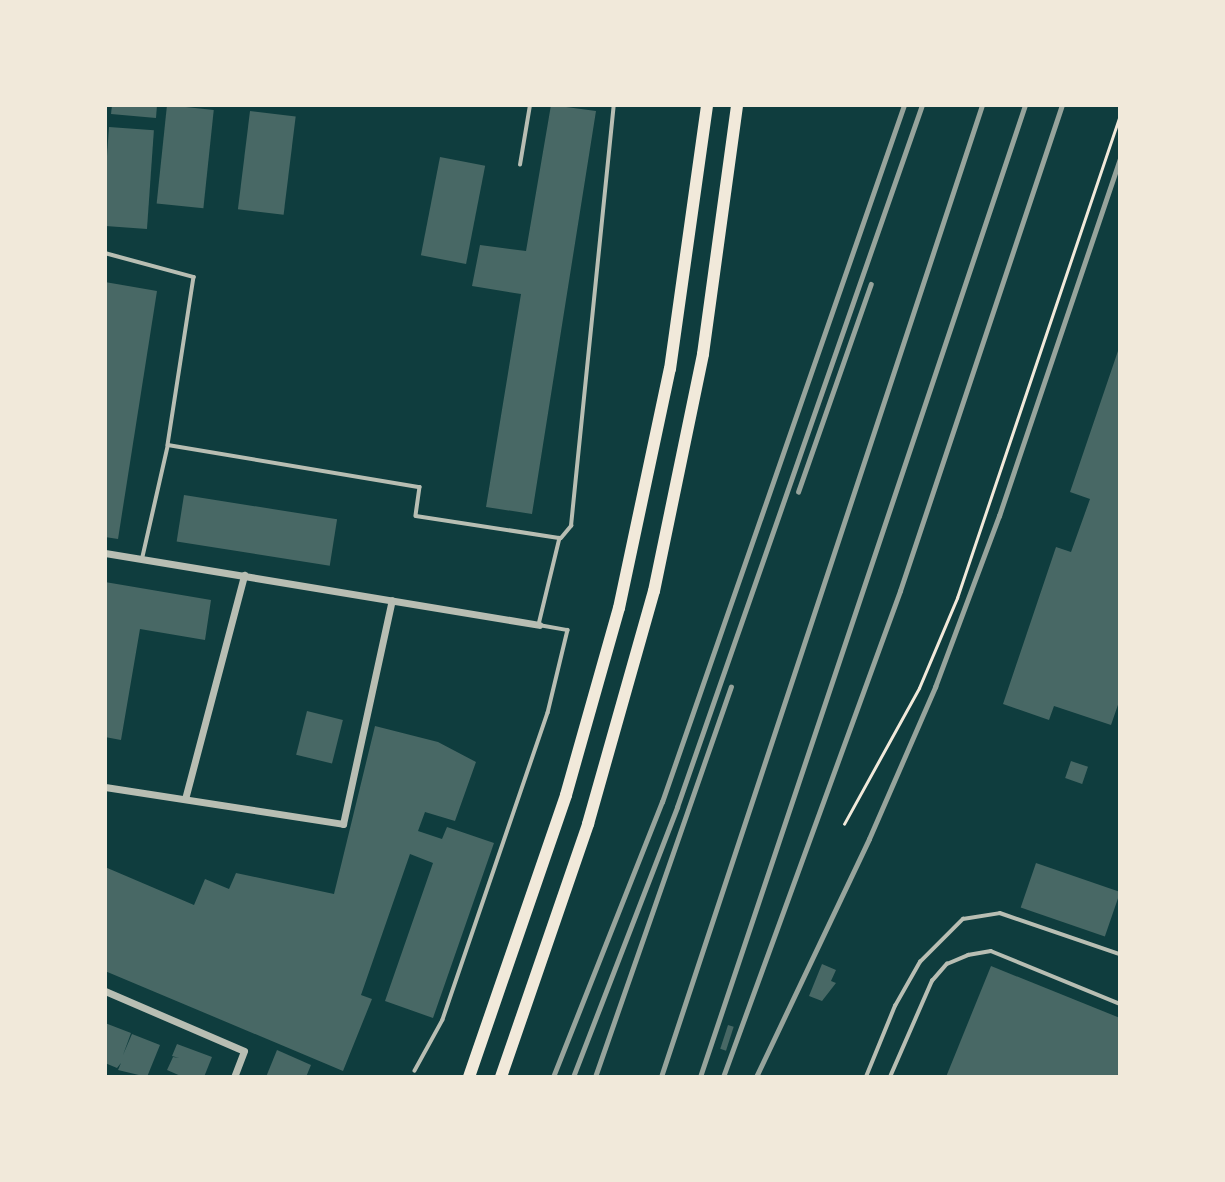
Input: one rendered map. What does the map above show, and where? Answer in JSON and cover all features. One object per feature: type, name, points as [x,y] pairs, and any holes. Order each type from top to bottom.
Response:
[{"type":"highway","points":[[469,1077],[566,794],[622,596],[670,369],[707,105]]},
{"type":"highway","points":[[501,1077],[588,824],[652,603],[703,354],[737,105]]},
{"type":"street","points":[[105,553],[539,625]]},
{"type":"street","points":[[186,799],[244,575]]},
{"type":"street","points":[[105,787],[343,824],[352,771],[391,600]]},
{"type":"street","points":[[105,991],[244,1051],[234,1077]]},
{"type":"lane","points":[[520,165],[530,105]]},
{"type":"lane","points":[[415,1071],[443,1020],[506,847],[548,713],[568,630],[539,625],[559,539],[570,526],[614,105]]},
{"type":"lane","points":[[105,253],[194,277],[168,444],[142,559]]},
{"type":"lane","points":[[168,444],[420,487],[416,516],[559,539]]},
{"type":"lane","points":[[866,1077],[915,970],[932,946],[963,919],[983,913],[1004,914],[1120,954]]},
{"type":"lane","points":[[890,1077],[932,981],[947,964],[968,955],[991,951],[1120,1004]]},
{"type":"path","points":[[844,824],[919,688],[957,598],[1120,115]]},
{"type":"building","points":[[112,105],[157,105],[156,118],[111,114]]},
{"type":"building","points":[[167,105],[214,110],[203,208],[157,203]]},
{"type":"building","points":[[551,105],[596,111],[532,514],[486,507],[521,294],[472,286],[480,245],[526,251]]},
{"type":"building","points":[[250,111],[296,117],[284,215],[238,209]]},
{"type":"building","points":[[109,127],[154,130],[147,229],[105,226]]},
{"type":"building","points":[[440,157],[485,166],[466,264],[421,255]]},
{"type":"building","points":[[105,282],[157,291],[118,539],[105,537]]},
{"type":"building","points":[[1120,345],[1120,699],[1111,725],[1054,706],[1049,720],[1003,704],[1056,547],[1071,552],[1090,499],[1070,492]]},
{"type":"building","points":[[184,495],[337,519],[330,566],[177,541]]},
{"type":"building","points":[[105,582],[211,600],[205,640],[140,629],[121,740],[105,737]]},
{"type":"building","points":[[307,711],[343,720],[332,764],[296,755]]},
{"type":"building","points":[[375,726],[438,742],[476,762],[455,821],[425,812],[418,831],[442,839],[447,827],[494,843],[433,1018],[385,1001],[433,863],[410,854],[361,995],[372,999],[343,1071],[105,971],[105,867],[194,905],[205,879],[229,889],[236,873],[334,894]]},
{"type":"building","points":[[1071,761],[1088,767],[1082,784],[1065,778]]},
{"type":"building","points":[[1036,863],[1120,892],[1105,936],[1021,907]]},
{"type":"building","points":[[822,964],[836,970],[831,981],[836,983],[822,1001],[809,996]]},
{"type":"building","points":[[991,966],[1120,1018],[1120,1077],[946,1077]]},
{"type":"building","points":[[105,1023],[131,1033],[123,1055],[132,1034],[160,1045],[147,1077],[118,1070],[121,1063],[117,1068],[105,1063]]},
{"type":"building","points":[[728,1025],[734,1027],[726,1051],[720,1049]]},
{"type":"building","points":[[177,1044],[212,1057],[204,1077],[183,1077],[167,1070],[173,1057],[179,1058],[172,1056]]},
{"type":"building","points":[[277,1050],[311,1065],[306,1077],[266,1077]]},
{"type":"railway","points":[[553,1077],[662,802],[904,105]]},
{"type":"railway","points":[[573,1077],[677,807],[922,105]]},
{"type":"railway","points":[[661,1077],[982,105]]},
{"type":"railway","points":[[700,1077],[1025,105]]},
{"type":"railway","points":[[723,1077],[900,591],[1062,105]]},
{"type":"railway","points":[[756,1077],[869,839],[935,687],[999,516],[1120,159]]},
{"type":"railway","points":[[798,492],[871,284]]},
{"type":"railway","points":[[595,1077],[731,687]]}]
